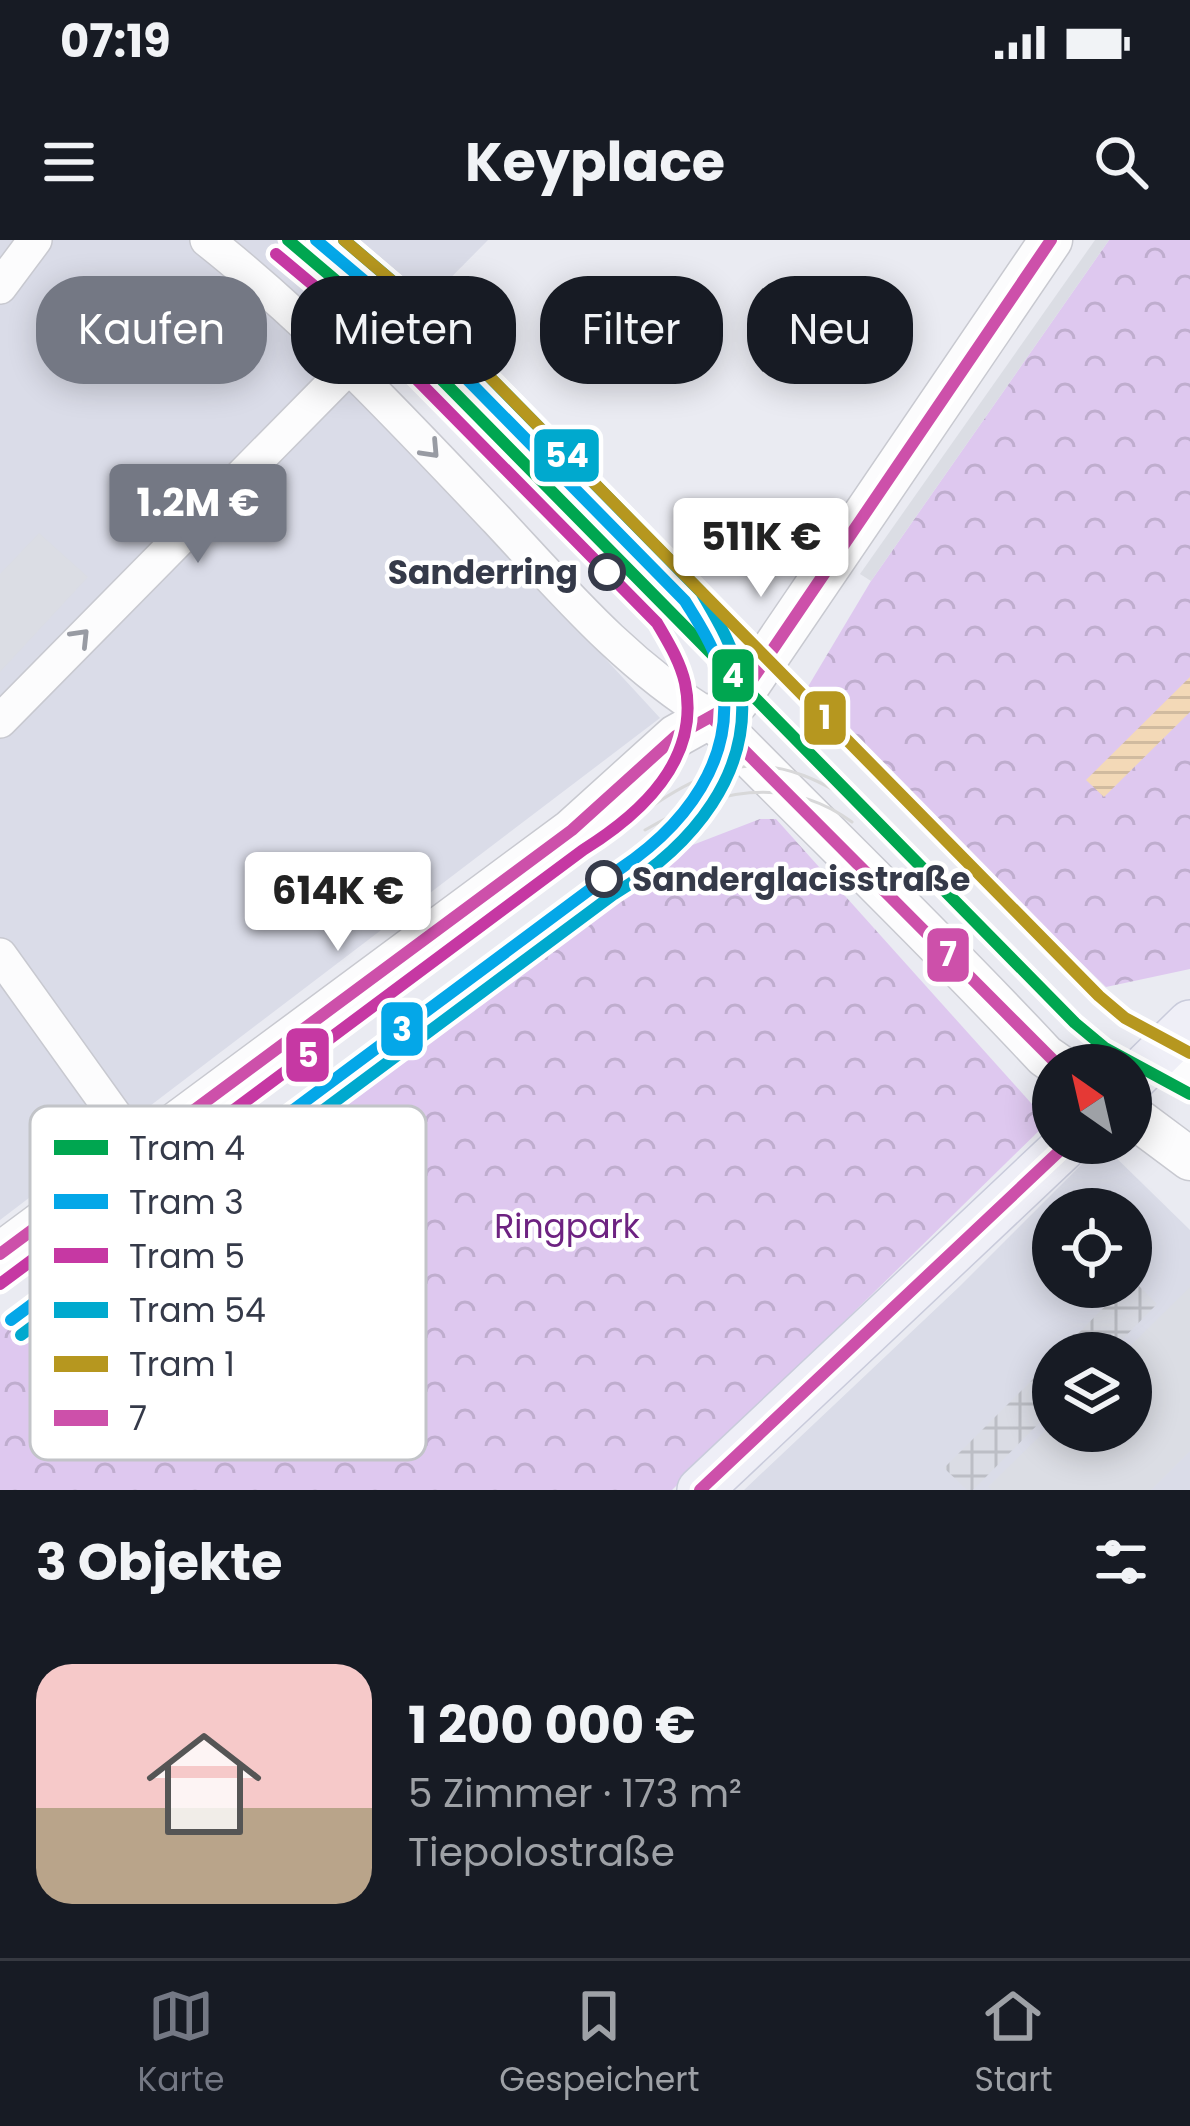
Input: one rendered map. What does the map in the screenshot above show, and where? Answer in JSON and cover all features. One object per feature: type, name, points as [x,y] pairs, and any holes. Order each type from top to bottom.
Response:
[{"type":"main road","points":[[700,1490],[1046,1164]]},
{"type":"street","points":[[0,287],[35,240]]},
{"type":"street","points":[[198,1106],[572,830],[676,736],[737,702],[1051,240]]},
{"type":"street","points":[[218,243],[291,310]]},
{"type":"street","points":[[0,722],[332,384]]},
{"type":"street","points":[[369,384],[624,655],[678,699],[711,717],[1037,1044]]},
{"type":"street","points":[[0,955],[109,1106]]},
{"type":"street","points":[[1152,1131],[1190,1159]]},
{"type":"street","points":[[0,1254],[30,1232]]},
{"type":"shaded area","points":[[0,240],[488,240],[452,276],[291,276],[291,384],[361,384],[357,389],[660,718],[150,1106],[30,1106],[30,1197],[0,1220]]},
{"type":"shaded area","points":[[1095,240],[1109,240],[871,581],[860,574]]},
{"type":"shaded area","points":[[39,533],[88,577],[0,672],[0,574]]},
{"type":"shaded area","points":[[1190,677],[1190,712],[1104,797],[1086,780]]},
{"type":"shaded area","points":[[1082,1164],[1122,1164],[1147,1188],[1058,1188]]},
{"type":"shaded area","points":[[1152,1193],[1190,1230],[1190,1490],[744,1490],[1032,1214],[1032,1308],[1152,1308]]},
{"type":"shaded area","points":[[1190,1287],[1190,1451],[1151,1490],[988,1487],[1032,1444],[1032,1452],[1152,1452],[1152,1332],[1144,1332]]},
{"type":"shaded area","points":[[1152,1299],[1157,1304],[1130,1332],[1080,1332],[1103,1308],[1152,1308]]},
{"type":"shaded area","points":[[1032,1380],[1032,1430],[973,1490],[967,1490],[944,1468]]},
{"type":"green space","points":[[1109,240],[1190,240],[1190,969],[1106,987],[803,695],[871,581]]},
{"type":"green space","name":"Ringpark","points":[[760,819],[776,819],[1032,1104],[1032,1138],[672,1490],[0,1490],[0,1322],[30,1300],[30,1460],[426,1460],[426,1106],[290,1106],[586,886]]},
{"type":"tram line","name":"4","points":[[288,240],[386,323],[1075,1023],[1105,1048],[1190,1094]]},
{"type":"tram line","name":"3","points":[[299,1106],[658,839],[701,788],[715,758],[723,727],[724,693],[716,658],[685,601],[399,310],[316,240]]},
{"type":"tram line","name":"54","points":[[329,1106],[668,854],[712,804],[728,775],[742,710],[739,675],[728,642],[701,592],[412,298],[344,240]]},
{"type":"tram line","name":"1","points":[[344,240],[412,298],[1099,996],[1125,1018],[1190,1053]]},
{"type":"tram line","name":"5","points":[[239,1106],[626,820],[662,782],[675,760],[688,711],[677,659],[657,623],[374,336],[276,254]]},
{"type":"tram line","points":[[627,824],[690,783],[746,766],[804,775],[869,813]]},
{"type":"tram line","points":[[645,830],[696,805],[748,793],[801,797],[852,822]]},
{"type":"tram line","name":"5","points":[[0,1284],[30,1262]]},
{"type":"tram line","name":"3","points":[[11,1320],[30,1306]]},
{"type":"tram line","name":"54","points":[[21,1335],[30,1328]]},
{"type":"transit line","name":"7","points":[[200,1106],[572,830],[676,736],[737,702],[1051,240]]},
{"type":"transit line","name":"7","points":[[711,717],[1037,1044]]},
{"type":"transit line","name":"7","points":[[700,1490],[1046,1164]]},
{"type":"transit line","name":"7","points":[[0,1254],[30,1232]]},
{"type":"place","name":"Sanderring","points":[[607,572]]},
{"type":"place","name":"Sanderglacisstraße","points":[[604,879]]}]
